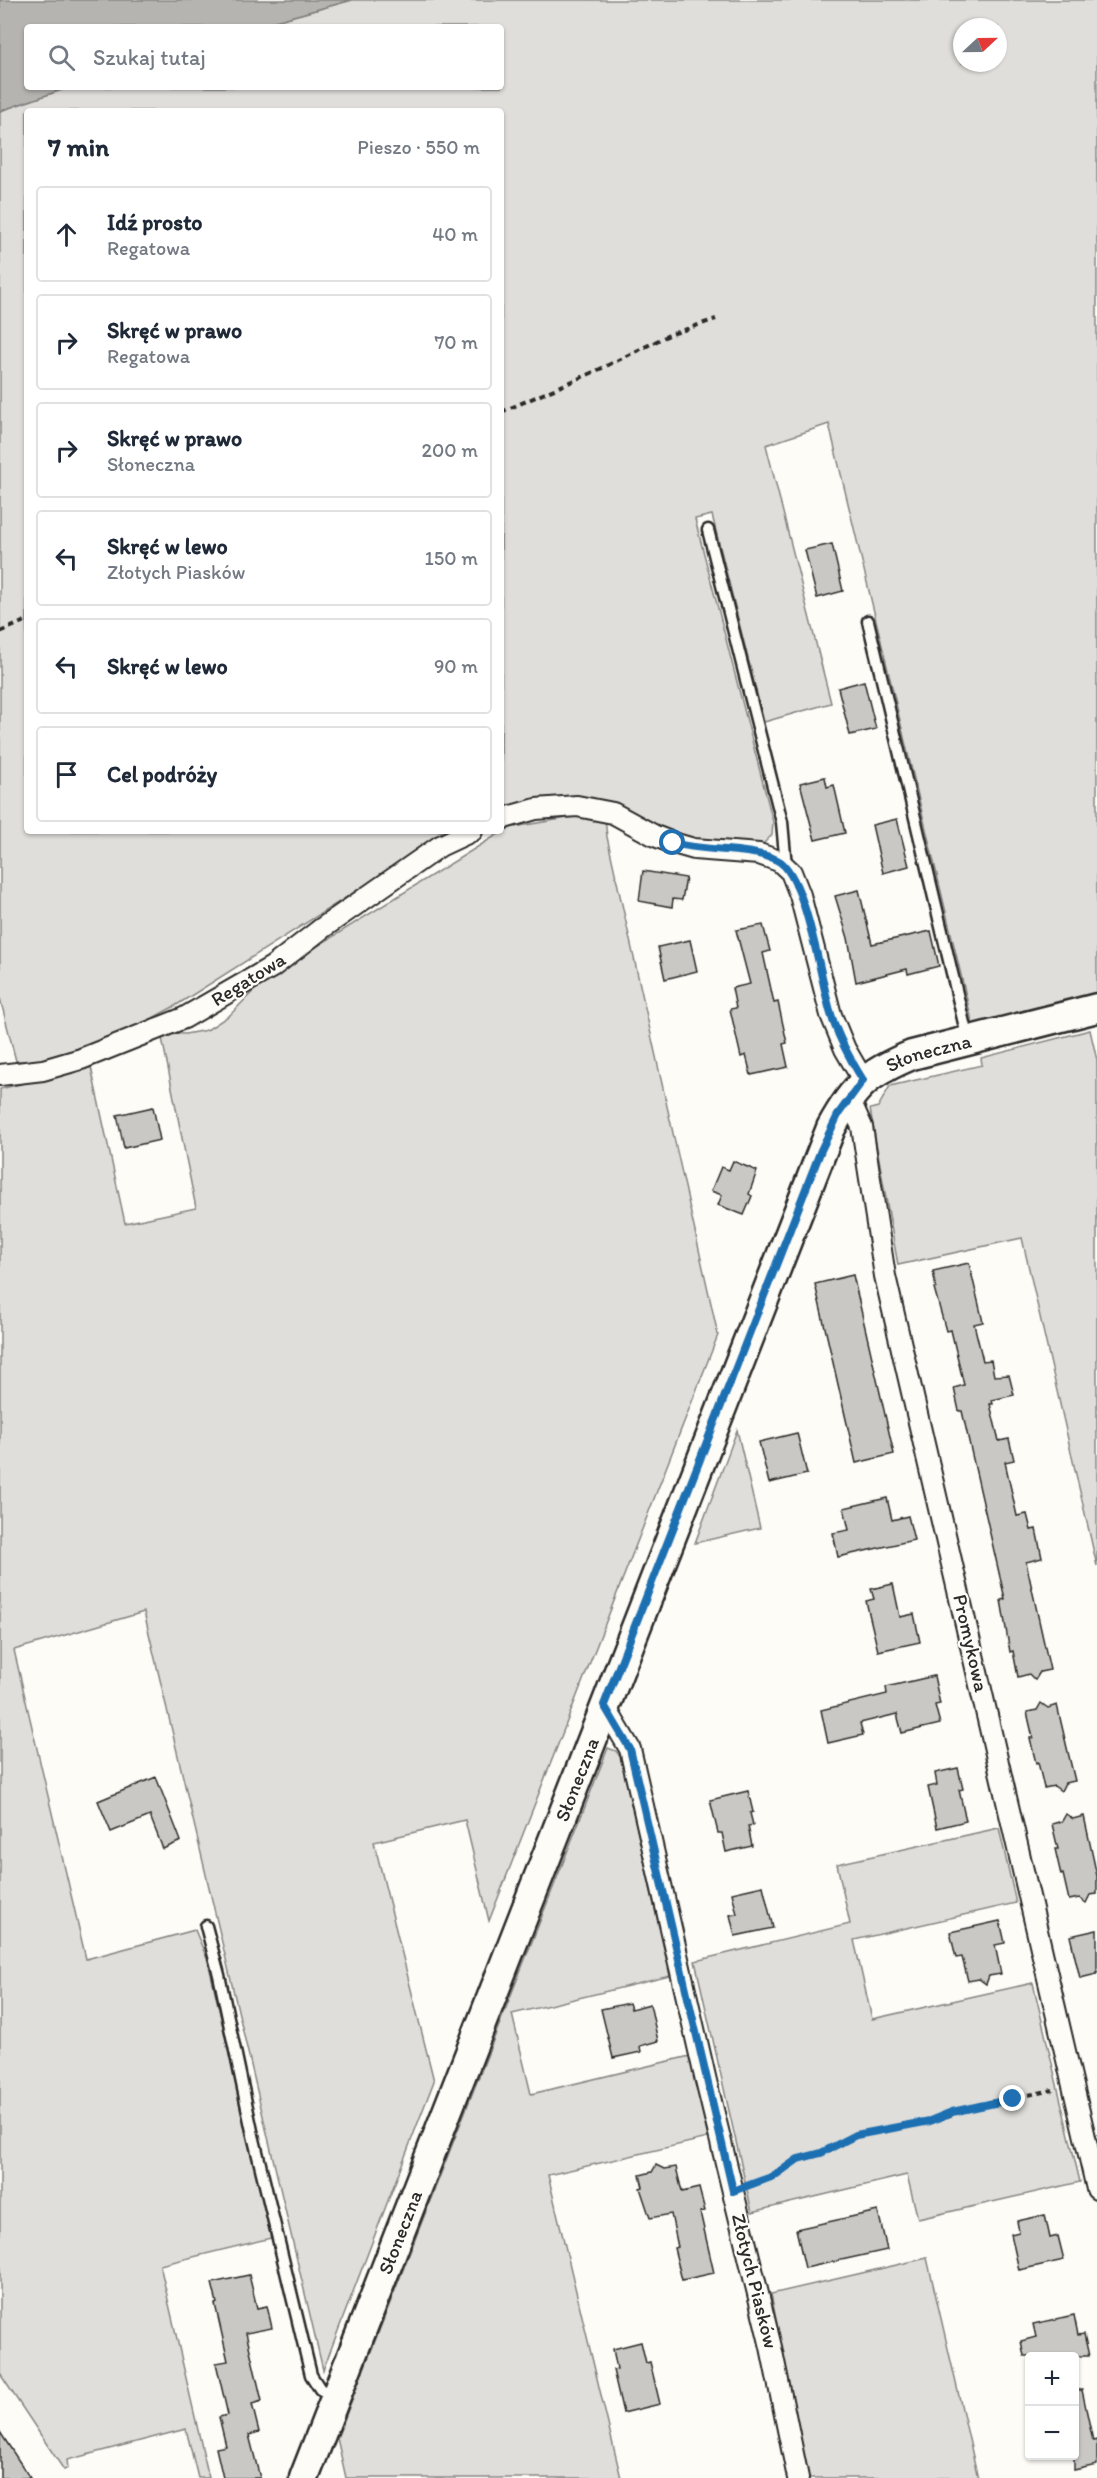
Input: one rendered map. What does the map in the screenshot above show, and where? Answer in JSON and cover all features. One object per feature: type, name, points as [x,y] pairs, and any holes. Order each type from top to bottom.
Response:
[{"type":"street","points":[[504,818],[536,809],[577,806],[613,813],[673,843],[694,849],[759,854],[786,866],[800,895],[831,1015],[845,1049],[856,1089]]},
{"type":"street","name":"Regatowa","points":[[0,1075],[43,1070],[81,1059],[184,1018],[272,967],[321,928],[440,846],[466,834]]},
{"type":"street","name":"Słoneczna","points":[[304,2478],[831,1128],[856,1089],[886,1066],[912,1055],[1097,1008]]},
{"type":"street","name":"Promykowa","points":[[856,1089],[885,1276],[1097,2189]]},
{"type":"street","name":"Złotych Piasków","points":[[604,1705],[630,1749],[771,2347],[798,2478]]},
{"type":"lane","points":[[708,530],[782,822],[786,866]]},
{"type":"lane","points":[[868,621],[968,1041]]},
{"type":"lane","points":[[206,1926],[219,1975],[252,2131],[311,2375],[320,2390],[335,2397]]},
{"type":"path","points":[[504,411],[596,371],[669,335],[716,319]]},
{"type":"path","points":[[0,632],[24,621]]},
{"type":"path","points":[[733,2191],[774,2176],[798,2159],[821,2153],[856,2135],[930,2121],[984,2104],[1073,2086]]},
{"type":"shaded area","points":[[0,0],[352,0],[264,24],[24,24],[24,90],[61,90],[0,111]]},
{"type":"shaded area","points":[[352,0],[1097,0],[1097,997],[973,1025],[829,424],[766,445],[831,703],[764,722],[712,515],[695,519],[773,822],[772,835],[762,845],[716,843],[693,839],[671,834],[606,803],[586,799],[549,802],[504,812],[504,108],[24,108],[24,834],[449,834],[175,1006],[134,1028],[53,1061],[16,1061],[0,998],[0,111],[61,90],[504,90],[504,24],[264,24]]},
{"type":"shaded area","points":[[585,815],[605,818],[607,837],[718,1335],[489,1921],[465,1820],[374,1842],[434,2081],[323,2370],[144,1612],[14,1650],[86,1959],[195,1930],[208,1961],[271,2238],[160,2265],[209,2478],[198,2478],[186,2429],[67,2460],[68,2468],[64,2470],[0,2374],[0,1089],[91,1067],[125,1223],[196,1208],[161,1033],[185,1034],[207,1030],[230,1015],[266,978],[498,834],[504,834],[504,830]]},
{"type":"shaded area","points":[[1090,1030],[1097,1060],[1097,1566],[1022,1238],[898,1265],[870,1109],[878,1107],[890,1086],[982,1065],[981,1058]]},
{"type":"shaded area","points":[[737,1430],[760,1528],[695,1543]]},
{"type":"shaded area","points":[[608,1748],[616,1751],[621,1758],[670,1976],[512,2014],[531,2094],[690,2056],[708,2138],[548,2175],[621,2478],[346,2478],[337,2438]]},
{"type":"shaded area","points":[[999,1828],[1016,1903],[854,1940],[872,2019],[1033,1983],[1080,2182],[918,2219],[907,2175],[752,2212],[695,1961],[850,1924],[837,1864]]},
{"type":"shaded area","points":[[927,2258],[978,2478],[807,2478],[771,2294]]},
{"type":"building","points":[[832,544],[843,591],[817,598],[805,550]]},
{"type":"building","points":[[864,681],[876,729],[850,735],[838,688]]},
{"type":"building","points":[[825,777],[827,787],[834,785],[845,833],[815,840],[800,783]]},
{"type":"building","points":[[897,819],[909,866],[883,873],[872,825]]},
{"type":"building","points":[[643,871],[686,878],[682,900],[673,899],[672,907],[639,901]]},
{"type":"building","points":[[859,890],[872,944],[931,931],[939,966],[908,974],[907,969],[856,982],[848,938],[835,896]]},
{"type":"building","points":[[763,925],[770,951],[763,953],[774,1003],[778,1002],[787,1043],[783,1044],[788,1067],[751,1075],[746,1055],[741,1057],[730,1009],[736,1008],[732,988],[750,984],[736,930]]},
{"type":"building","points":[[690,940],[697,971],[665,979],[658,947]]},
{"type":"building","points":[[153,1107],[160,1140],[124,1148],[117,1115]]},
{"type":"building","points":[[733,1161],[757,1171],[749,1194],[752,1196],[744,1215],[718,1205],[722,1195],[711,1191],[721,1167],[729,1170]]},
{"type":"building","points":[[969,1263],[983,1322],[974,1324],[983,1361],[991,1360],[994,1376],[1009,1375],[1014,1395],[992,1400],[993,1404],[990,1404],[999,1441],[1009,1439],[1014,1460],[1005,1462],[1017,1516],[1027,1514],[1031,1530],[1036,1529],[1042,1558],[1026,1562],[1050,1670],[1040,1672],[1035,1680],[1029,1674],[1018,1677],[1013,1651],[1010,1652],[1001,1600],[1005,1599],[962,1411],[959,1411],[954,1388],[964,1385],[951,1330],[946,1331],[934,1288],[936,1288],[933,1271]]},
{"type":"building","points":[[853,1275],[894,1454],[856,1463],[815,1284]]},
{"type":"building","points":[[797,1433],[807,1474],[769,1483],[759,1442]]},
{"type":"building","points":[[887,1498],[892,1520],[908,1516],[914,1540],[838,1557],[833,1533],[849,1530],[844,1508]]},
{"type":"building","points":[[893,1584],[900,1617],[914,1614],[920,1642],[878,1651],[866,1601],[874,1599],[871,1589]]},
{"type":"building","points":[[934,1676],[940,1704],[935,1705],[940,1724],[902,1733],[897,1714],[860,1723],[863,1735],[828,1743],[821,1710],[887,1694],[886,1687]]},
{"type":"building","points":[[1041,1703],[1048,1708],[1057,1705],[1075,1781],[1065,1783],[1061,1791],[1054,1786],[1044,1788],[1030,1738],[1033,1738],[1027,1712],[1037,1710]]},
{"type":"building","points":[[958,1768],[963,1789],[959,1790],[966,1821],[937,1828],[928,1787],[937,1785],[935,1773]]},
{"type":"building","points":[[156,1777],[181,1841],[163,1849],[150,1816],[111,1832],[98,1801]]},
{"type":"building","points":[[748,1791],[753,1812],[750,1813],[753,1825],[748,1826],[752,1846],[726,1852],[722,1833],[718,1833],[710,1800]]},
{"type":"building","points":[[1066,1814],[1073,1819],[1084,1816],[1097,1876],[1097,1894],[1090,1895],[1086,1903],[1079,1898],[1069,1900],[1055,1849],[1058,1849],[1052,1824],[1062,1821]]},
{"type":"building","points":[[763,1886],[773,1928],[735,1936],[730,1915],[737,1914],[732,1893]]},
{"type":"building","points":[[1000,1921],[1005,1943],[995,1945],[1001,1974],[989,1976],[986,1984],[979,1979],[968,1981],[962,1957],[956,1958],[950,1932]]},
{"type":"building","points":[[1097,1930],[1097,1974],[1080,1978],[1070,1936]]},
{"type":"building","points":[[629,2003],[631,2009],[650,2004],[658,2041],[640,2046],[641,2052],[613,2058],[601,2009]]},
{"type":"building","points":[[656,2165],[664,2169],[676,2167],[682,2192],[699,2188],[705,2211],[700,2212],[714,2273],[682,2280],[674,2248],[678,2247],[671,2214],[650,2218],[640,2188],[643,2187],[640,2175],[652,2172]]},
{"type":"building","points":[[878,2211],[887,2250],[805,2268],[796,2229]]},
{"type":"building","points":[[1045,2215],[1050,2238],[1058,2236],[1064,2260],[1019,2270],[1011,2234],[1019,2232],[1017,2221]]},
{"type":"building","points":[[249,2275],[257,2308],[267,2306],[272,2328],[246,2333],[262,2401],[252,2404],[259,2432],[249,2435],[260,2478],[223,2478],[216,2448],[226,2446],[219,2417],[228,2415],[216,2363],[228,2361],[212,2283]]},
{"type":"building","points":[[1074,2315],[1078,2335],[1084,2334],[1089,2356],[1079,2356],[1079,2352],[1025,2352],[1024,2356],[1021,2341],[1036,2337],[1033,2324]]},
{"type":"building","points":[[641,2342],[646,2363],[650,2362],[660,2404],[623,2413],[613,2370],[617,2369],[613,2349]]},
{"type":"building","points":[[1079,2390],[1082,2390],[1093,2441],[1097,2440],[1097,2465],[1074,2470],[1074,2460],[1079,2460]]},
{"type":"building","points":[[0,2432],[30,2478],[0,2478]]},
{"type":"route","points":[[673,843],[694,849],[759,854],[786,866],[800,895],[831,1015],[845,1049],[863,1080],[844,1104],[821,1150],[604,1705],[630,1749],[733,2191],[774,2176],[798,2159],[821,2153],[856,2135],[930,2121],[952,2112],[1013,2099]]}]
